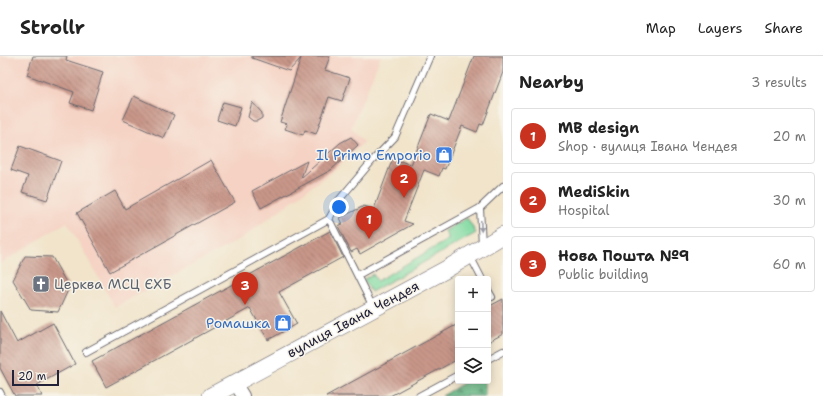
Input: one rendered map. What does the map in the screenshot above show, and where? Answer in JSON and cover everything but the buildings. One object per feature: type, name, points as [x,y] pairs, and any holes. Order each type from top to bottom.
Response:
[{"type":"main road","name":"вулиця Івана Чендея","points":[[211,396],[239,389],[374,308],[490,242]]},
{"type":"lane","points":[[86,352],[329,219],[339,200],[372,161],[395,137],[430,56]]},
{"type":"lane","points":[[358,276],[480,208],[503,186]]},
{"type":"lane","points":[[480,208],[490,242],[483,276]]},
{"type":"lane","points":[[329,219],[374,308]]},
{"type":"lane","points":[[491,357],[503,351]]},
{"type":"lane","points":[[419,396],[455,377]]},
{"type":"lane","points":[[0,392],[2,396]]},
{"type":"shaded area","points":[[0,56],[381,56],[351,128],[364,142],[334,170],[242,238],[115,307],[67,222],[0,264]]},
{"type":"green space","points":[[467,218],[476,233],[371,292],[364,279],[373,274],[377,281],[449,239],[445,231]]},
{"type":"green space","points":[[462,384],[485,384],[485,396],[442,396]]},
{"type":"place","name":"Il Primo Emporio","points":[[444,155]]},
{"type":"place","name":"MediSkin","points":[[404,198]]},
{"type":"place","name":"MB design","points":[[369,239]]},
{"type":"place","name":"Церква МСЦ ЄХБ","points":[[41,284]]},
{"type":"place","name":"Нова Пошта №9","points":[[245,305]]},
{"type":"place","name":"Ромашка","points":[[283,323]]}]
